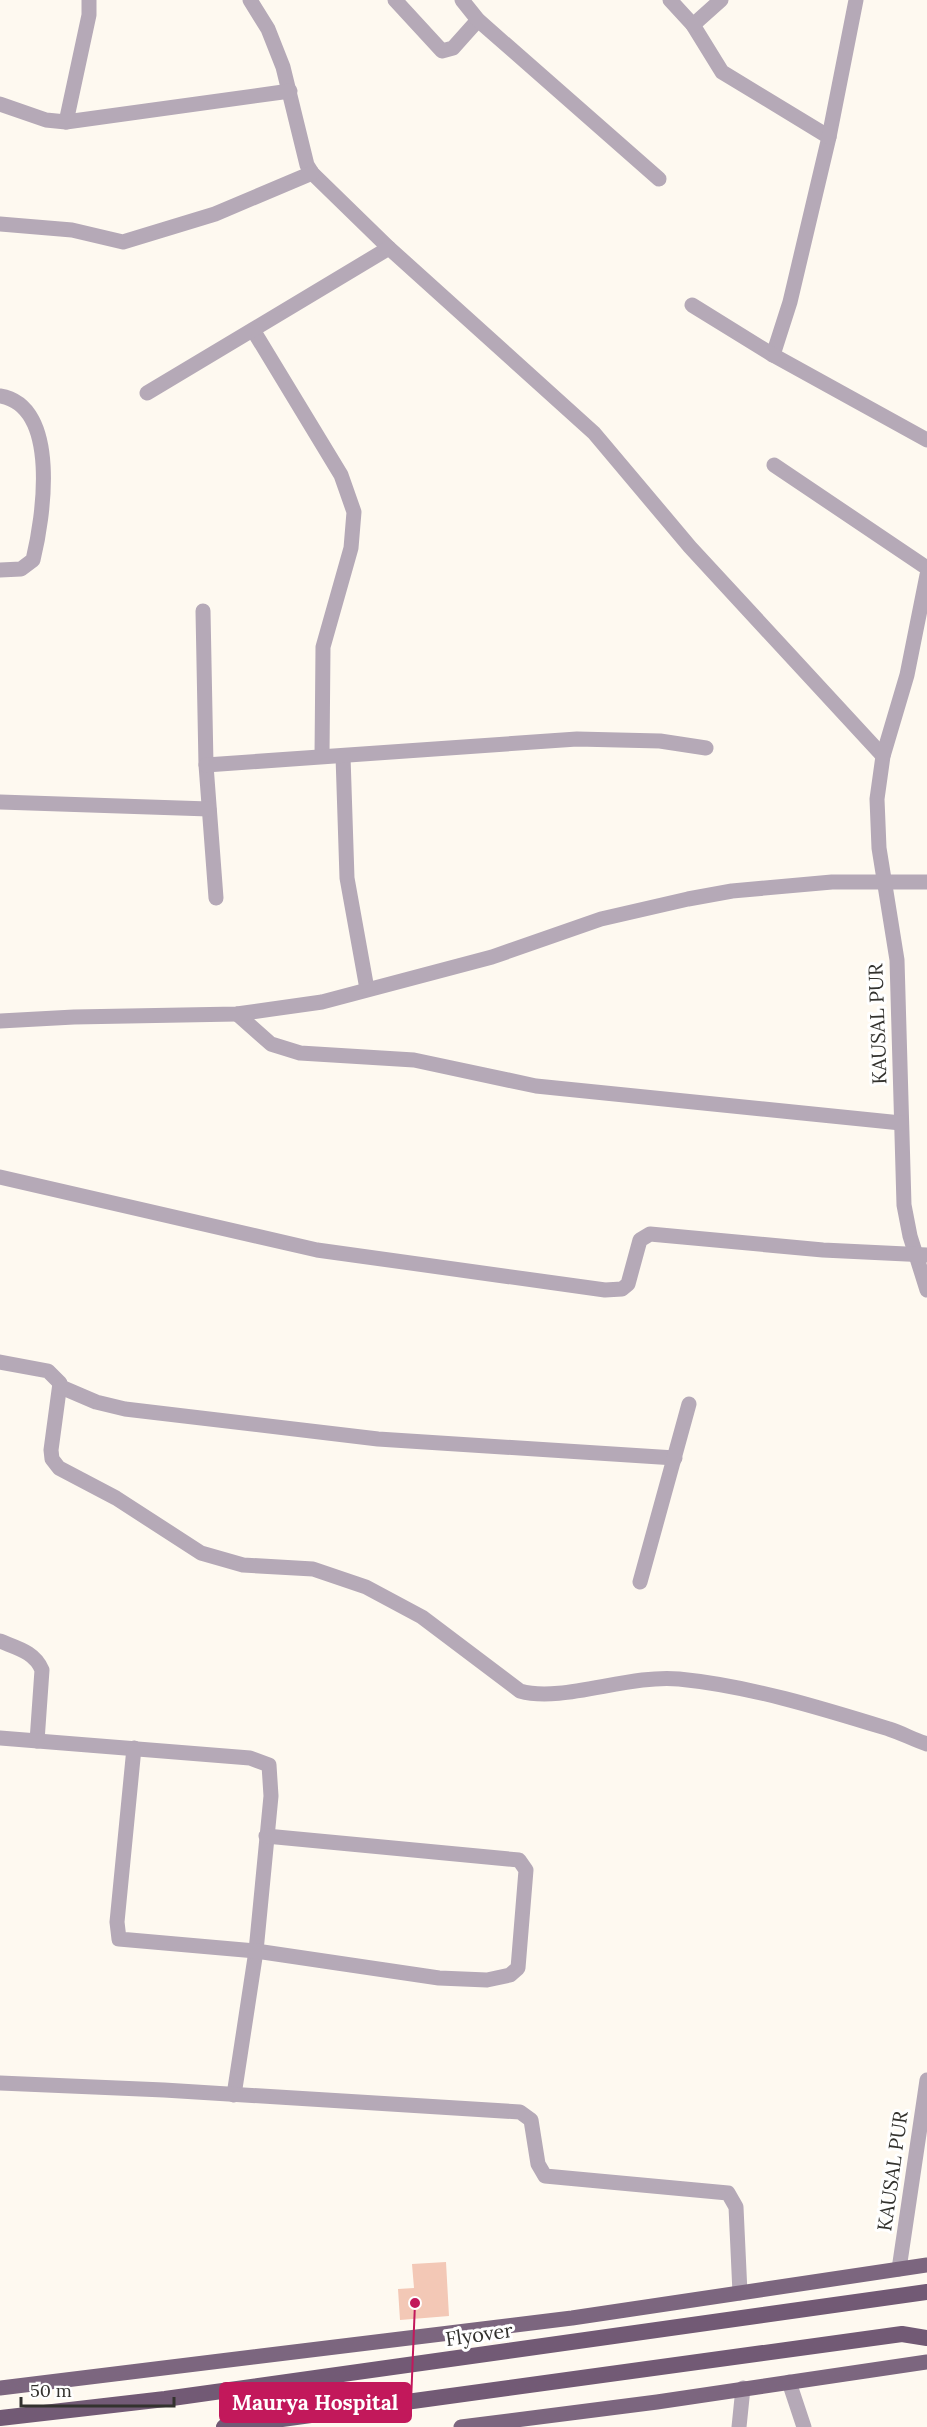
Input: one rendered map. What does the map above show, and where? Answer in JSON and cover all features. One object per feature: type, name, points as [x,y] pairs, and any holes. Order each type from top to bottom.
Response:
[{"type":"highway","name":"Flyover","points":[[0,2418],[165,2399],[927,2292]]},
{"type":"highway","points":[[224,2427],[927,2331]]},
{"type":"highway","points":[[902,2334],[927,2338]]},
{"type":"main road","points":[[0,2388],[572,2318],[927,2265]]},
{"type":"main road","points":[[461,2427],[657,2403],[743,2388],[927,2362]]},
{"type":"street","points":[[66,122],[89,15],[89,0]]},
{"type":"street","points":[[250,0],[268,29],[290,91],[303,155],[312,173],[389,248],[594,433],[682,538],[884,756]]},
{"type":"street","points":[[394,0],[442,51],[453,48],[478,20]]},
{"type":"street","points":[[462,0],[478,20],[659,179]]},
{"type":"street","points":[[670,0],[693,25],[722,72],[829,136]]},
{"type":"street","points":[[693,25],[721,0]]},
{"type":"street","points":[[773,355],[790,302],[829,136],[856,0]]},
{"type":"street","points":[[0,104],[46,120],[66,122],[290,91]]},
{"type":"street","points":[[0,224],[72,230],[123,242],[215,214],[312,173]]},
{"type":"street","points":[[147,393],[389,248]]},
{"type":"street","points":[[692,304],[773,355],[927,440]]},
{"type":"street","points":[[253,330],[341,475],[354,512],[351,548],[324,647],[322,756]]},
{"type":"street","points":[[0,396],[15,401],[36,427],[41,442],[43,476],[33,560],[21,569],[0,570]]},
{"type":"street","points":[[774,465],[927,568]]},
{"type":"street","name":"KAUSAL PUR","points":[[927,575],[907,675],[884,756],[877,799],[877,827],[897,960],[904,1205],[921,1254],[927,1290]]},
{"type":"street","points":[[203,611],[206,765],[216,898]]},
{"type":"street","points":[[206,765],[577,739],[660,741],[706,748]]},
{"type":"street","points":[[343,756],[347,879],[367,989]]},
{"type":"street","points":[[0,802],[210,809]]},
{"type":"street","points":[[0,1022],[64,1017],[237,1014],[322,1002],[492,957],[601,919],[688,899],[780,886],[884,881],[927,882]]},
{"type":"street","points":[[237,1014],[271,1044],[300,1053],[414,1060],[536,1086],[901,1123]]},
{"type":"street","points":[[0,1177],[317,1250],[605,1290],[622,1288],[628,1284],[640,1240],[650,1234],[823,1250],[921,1254]]},
{"type":"street","points":[[0,1362],[48,1371],[61,1387],[109,1407],[378,1439],[675,1458]]},
{"type":"street","points":[[61,1387],[51,1450],[52,1459],[59,1468],[116,1498],[201,1553],[213,1558],[251,1566],[313,1569],[366,1587],[422,1617],[520,1691],[538,1695],[639,1679],[680,1679],[770,1696],[866,1722],[927,1744]]},
{"type":"street","points":[[640,1582],[689,1404]]},
{"type":"street","points":[[0,1641],[28,1653],[38,1660],[42,1670],[36,1741]]},
{"type":"street","points":[[0,1738],[264,1761],[271,1769],[256,1951],[234,2096]]},
{"type":"street","points":[[134,1748],[117,1922],[118,1937],[121,1940],[256,1951],[472,1980],[510,1975],[521,1962],[526,1870],[519,1860],[266,1836]]},
{"type":"street","name":"KAUSAL PUR","points":[[899,2269],[927,2080]]},
{"type":"street","points":[[0,2083],[164,2090],[520,2112],[531,2120],[538,2164],[545,2176],[728,2193],[736,2207],[740,2293]]},
{"type":"street","points":[[789,2382],[804,2427]]},
{"type":"street","points":[[739,2427],[743,2388]]},
{"type":"building","points":[[446,2262],[449,2316],[400,2320],[398,2289],[414,2288],[412,2264]]},
{"type":"place","name":"Maurya Hospital","points":[[415,2303]]}]
